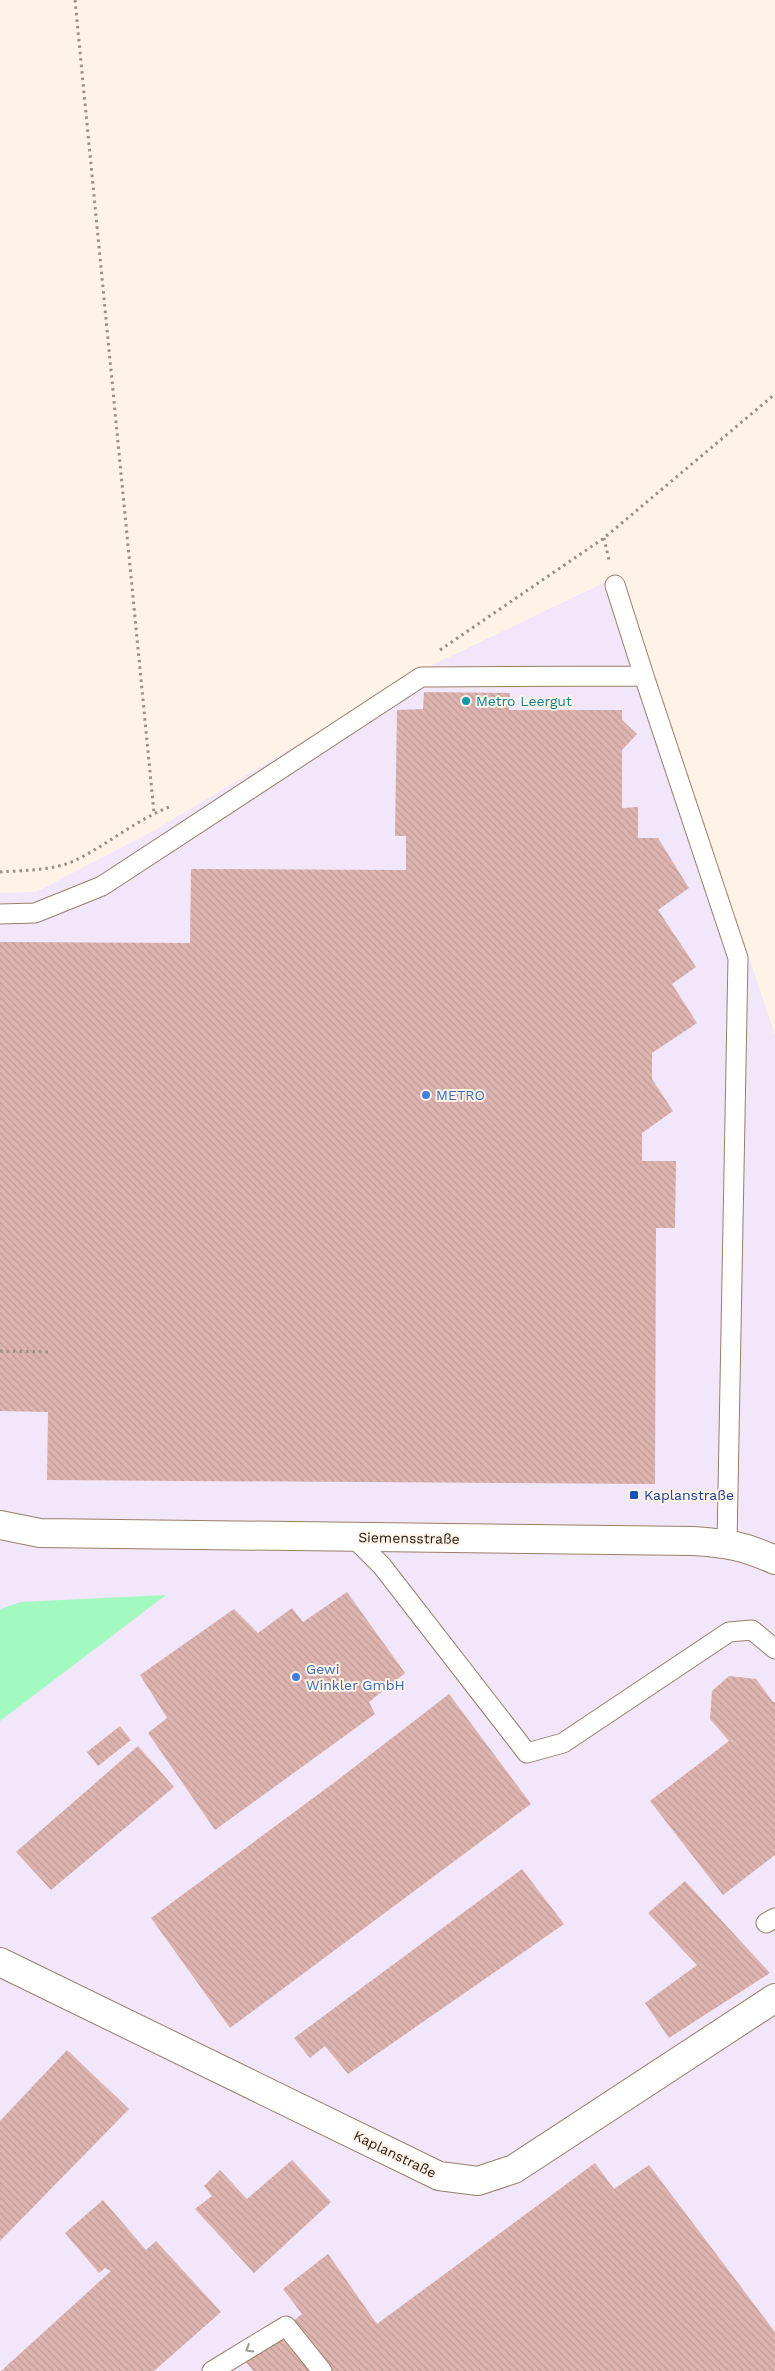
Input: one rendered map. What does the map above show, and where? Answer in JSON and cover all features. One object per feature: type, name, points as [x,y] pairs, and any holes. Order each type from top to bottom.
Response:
[{"type":"street","name":"Siemensstraße","points":[[0,1525],[40,1533],[662,1540],[727,1543],[746,1547],[775,1560]]},
{"type":"street","name":"Siemensstraße","points":[[0,1542],[40,1533]]},
{"type":"street","name":"Kaplanstraße","points":[[0,1962],[439,2176],[478,2181],[514,2169],[775,1998]]},
{"type":"lane","points":[[615,585],[738,958],[727,1543]]},
{"type":"lane","points":[[0,914],[35,913],[102,886],[420,677],[644,676]]},
{"type":"lane","points":[[353,1537],[382,1566],[527,1753],[563,1743],[729,1632],[752,1630],[775,1649]]},
{"type":"lane","points":[[212,2371],[286,2326],[322,2371]]},
{"type":"path","points":[[75,0],[154,813]]},
{"type":"path","points":[[0,1351],[48,1352]]},
{"type":"shaded area","points":[[620,575],[775,1035],[775,2371],[0,2371],[0,893],[36,892],[155,830],[418,672]]},
{"type":"green space","points":[[166,1595],[0,1721],[0,1609],[21,1602]]},
{"type":"building","name":"METRO","points":[[424,692],[510,693],[509,710],[622,710],[622,720],[637,734],[622,750],[622,808],[638,807],[638,838],[658,838],[689,888],[658,910],[696,967],[672,984],[697,1023],[652,1053],[652,1079],[673,1111],[642,1133],[642,1161],[676,1161],[675,1228],[656,1228],[655,1484],[47,1480],[48,1412],[0,1411],[0,942],[190,943],[191,869],[406,870],[406,836],[395,836],[397,710],[423,709]]},
{"type":"building","points":[[347,1592],[405,1673],[369,1702],[375,1714],[215,1830],[148,1733],[167,1718],[140,1675],[234,1609],[258,1633],[292,1608],[303,1622]]},
{"type":"building","points":[[729,1676],[756,1679],[773,1702],[775,1702],[775,1855],[723,1895],[650,1801],[729,1741],[710,1719],[712,1691]]},
{"type":"building","points":[[449,1694],[531,1804],[230,2028],[151,1918],[335,1782]]},
{"type":"building","points":[[120,1726],[131,1740],[98,1766],[87,1752]]},
{"type":"building","points":[[138,1746],[174,1787],[51,1890],[16,1852]]},
{"type":"building","points":[[522,1869],[564,1924],[348,2074],[325,2046],[310,2058],[294,2038]]},
{"type":"building","points":[[685,1881],[770,1973],[669,2038],[645,2003],[697,1965],[648,1913]]},
{"type":"building","points":[[67,2050],[129,2109],[0,2241],[0,2121]]},
{"type":"building","points":[[292,2160],[331,2202],[254,2273],[195,2209],[212,2196],[204,2186],[220,2170],[247,2199]]},
{"type":"building","points":[[595,2163],[614,2189],[649,2165],[775,2332],[775,2371],[253,2371],[245,2361],[302,2314],[283,2289],[328,2254],[377,2324]]},
{"type":"building","points":[[103,2200],[146,2250],[156,2241],[221,2312],[154,2371],[1,2371],[111,2271],[105,2268],[99,2273],[65,2233]]},
{"type":"place","name":"Metro Leergut","points":[[466,701]]},
{"type":"place","name":"METRO","points":[[426,1095]]},
{"type":"place","name":"Kaplanstraße","points":[[634,1495]]},
{"type":"place","name":"Gewi Winkler GmbH","points":[[296,1677]]}]
